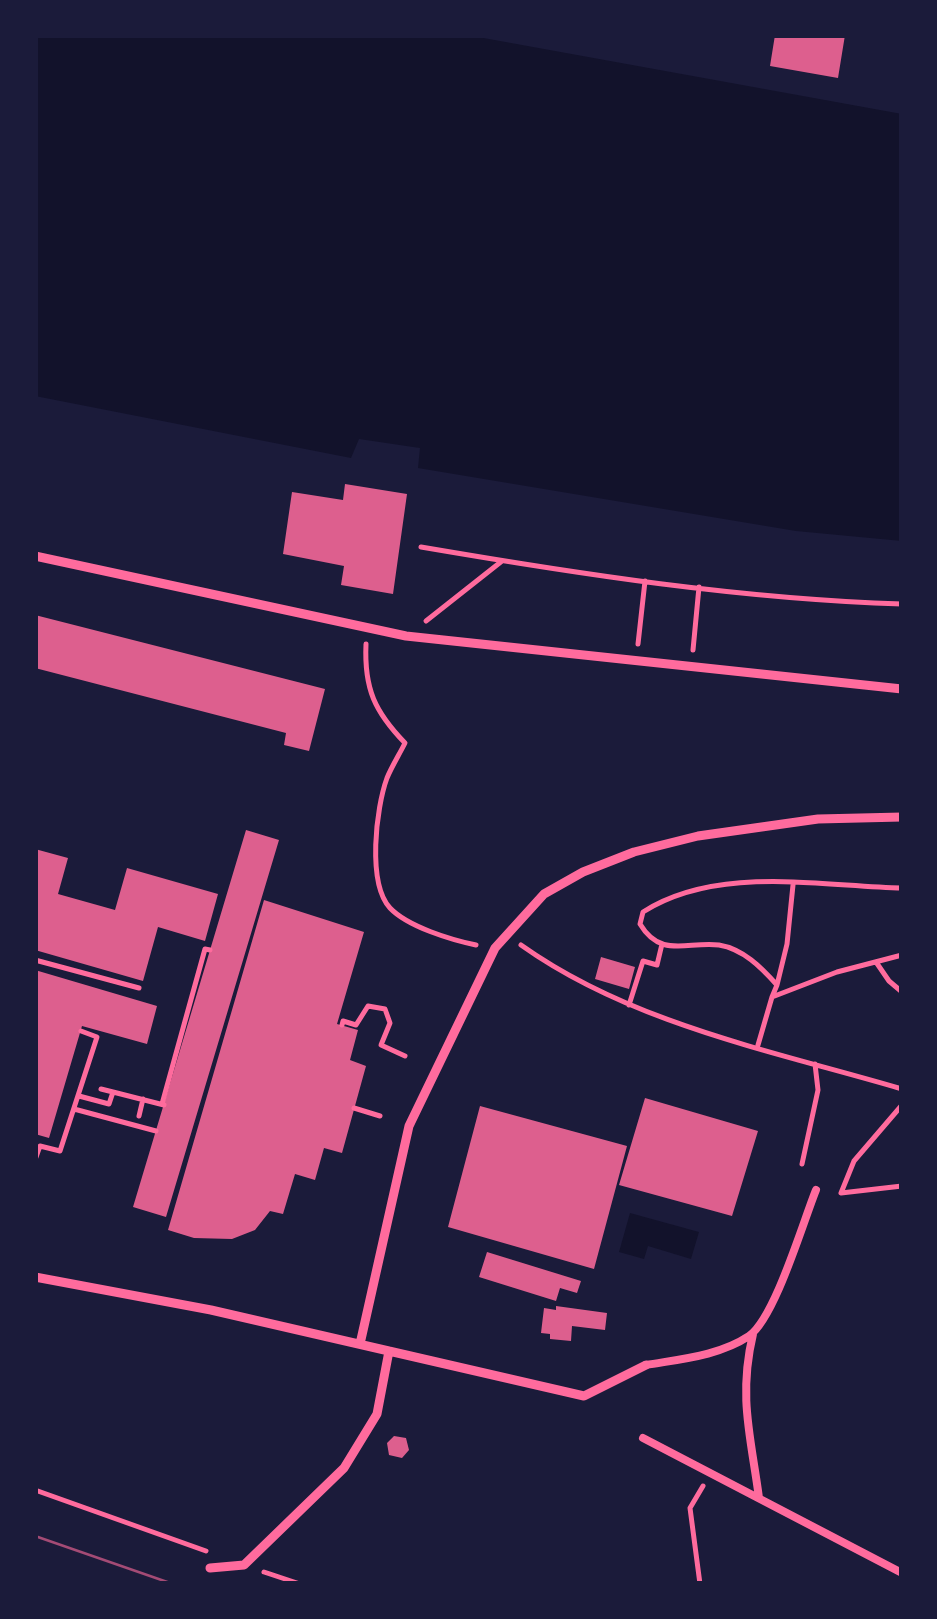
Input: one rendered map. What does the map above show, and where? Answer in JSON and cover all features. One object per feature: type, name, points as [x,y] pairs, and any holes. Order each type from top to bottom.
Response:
[{"type":"street","points":[[35,556],[406,636],[902,690]]},
{"type":"street","points":[[360,1344],[409,1126],[496,948],[544,894],[583,872],[634,852],[698,836],[818,819],[902,817]]},
{"type":"street","points":[[35,1277],[210,1310],[584,1396],[646,1365]]},
{"type":"street","points":[[210,1568],[244,1565],[344,1468],[376,1414],[389,1351]]},
{"type":"lane","points":[[759,1498],[744,1406],[746,1371],[753,1334],[776,1293],[816,1190]]},
{"type":"lane","points":[[646,1365],[726,1348],[753,1334]]},
{"type":"lane","points":[[643,1438],[902,1573]]},
{"type":"path","points":[[421,547],[502,561],[830,602],[902,604]]},
{"type":"path","points":[[406,636],[502,561]]},
{"type":"path","points":[[636,662],[645,580]]},
{"type":"path","points":[[691,668],[699,586]]},
{"type":"path","points":[[368,626],[365,650],[374,699],[380,716],[405,743],[386,781],[377,830],[376,877],[390,908],[442,938],[496,948]]},
{"type":"path","points":[[776,985],[761,966],[738,952],[718,945],[677,947],[648,937],[640,924],[643,912],[685,891],[720,884],[760,881],[902,888]]},
{"type":"path","points":[[757,1046],[787,944],[793,884]]},
{"type":"path","points":[[506,935],[588,988],[630,1005],[902,1089]]},
{"type":"path","points":[[630,1005],[643,961],[657,965],[662,944]]},
{"type":"path","points":[[101,1088],[163,1105],[205,948],[210,950]]},
{"type":"path","points":[[772,997],[837,972],[902,955]]},
{"type":"path","points":[[35,960],[139,988]]},
{"type":"path","points":[[876,962],[902,992]]},
{"type":"path","points":[[342,1025],[356,1025],[368,1006],[385,1009],[390,1023],[380,1045],[405,1056]]},
{"type":"path","points":[[35,1160],[40,1146],[60,1151],[97,1037],[81,1031]]},
{"type":"path","points":[[802,1164],[818,1090],[815,1063]]},
{"type":"path","points":[[78,1095],[109,1104],[113,1092]]},
{"type":"path","points":[[139,1116],[143,1099]]},
{"type":"path","points":[[902,1106],[854,1161],[841,1193],[902,1186]]},
{"type":"path","points":[[354,1108],[380,1116]]},
{"type":"path","points":[[74,1109],[156,1131]]},
{"type":"path","points":[[700,1584],[690,1508],[711,1472]]},
{"type":"path","points":[[35,1490],[300,1584]]},
{"type":"shaded area","points":[[35,35],[467,35],[902,114],[902,541],[796,531],[418,468],[420,448],[359,439],[351,458],[35,396]]},
{"type":"shaded area","points":[[630,1213],[699,1232],[691,1259],[648,1246],[644,1259],[619,1252]]},
{"type":"building","points":[[775,35],[845,35],[838,78],[770,66]]},
{"type":"building","points":[[345,484],[407,494],[393,594],[341,585],[344,566],[283,554],[292,492],[343,500]]},
{"type":"building","points":[[35,615],[325,689],[309,751],[284,745],[286,733],[35,668]]},
{"type":"building","points":[[246,830],[279,840],[166,1217],[133,1207]]},
{"type":"building","points":[[35,849],[68,858],[58,894],[115,910],[127,868],[218,894],[205,941],[158,927],[143,981],[35,950]]},
{"type":"building","points":[[264,900],[364,932],[337,1024],[358,1030],[350,1060],[366,1066],[342,1153],[324,1148],[315,1180],[295,1174],[283,1214],[270,1211],[255,1230],[232,1239],[194,1238],[168,1230]]},
{"type":"building","points":[[601,957],[635,967],[629,989],[595,979]]},
{"type":"building","points":[[35,970],[157,1006],[147,1044],[82,1026],[49,1138],[35,1134]]},
{"type":"building","points":[[645,1098],[758,1131],[732,1216],[619,1185]]},
{"type":"building","points":[[480,1106],[627,1146],[594,1269],[448,1227]]},
{"type":"building","points":[[487,1252],[581,1281],[577,1293],[560,1288],[556,1301],[479,1277]]},
{"type":"building","points":[[556,1306],[607,1313],[605,1330],[572,1326],[571,1341],[550,1339],[550,1334],[541,1333],[544,1308],[556,1310]]},
{"type":"building","points":[[394,1436],[406,1438],[409,1450],[402,1458],[389,1455],[387,1443]]},
{"type":"tram line","points":[[35,1536],[173,1584]]}]
